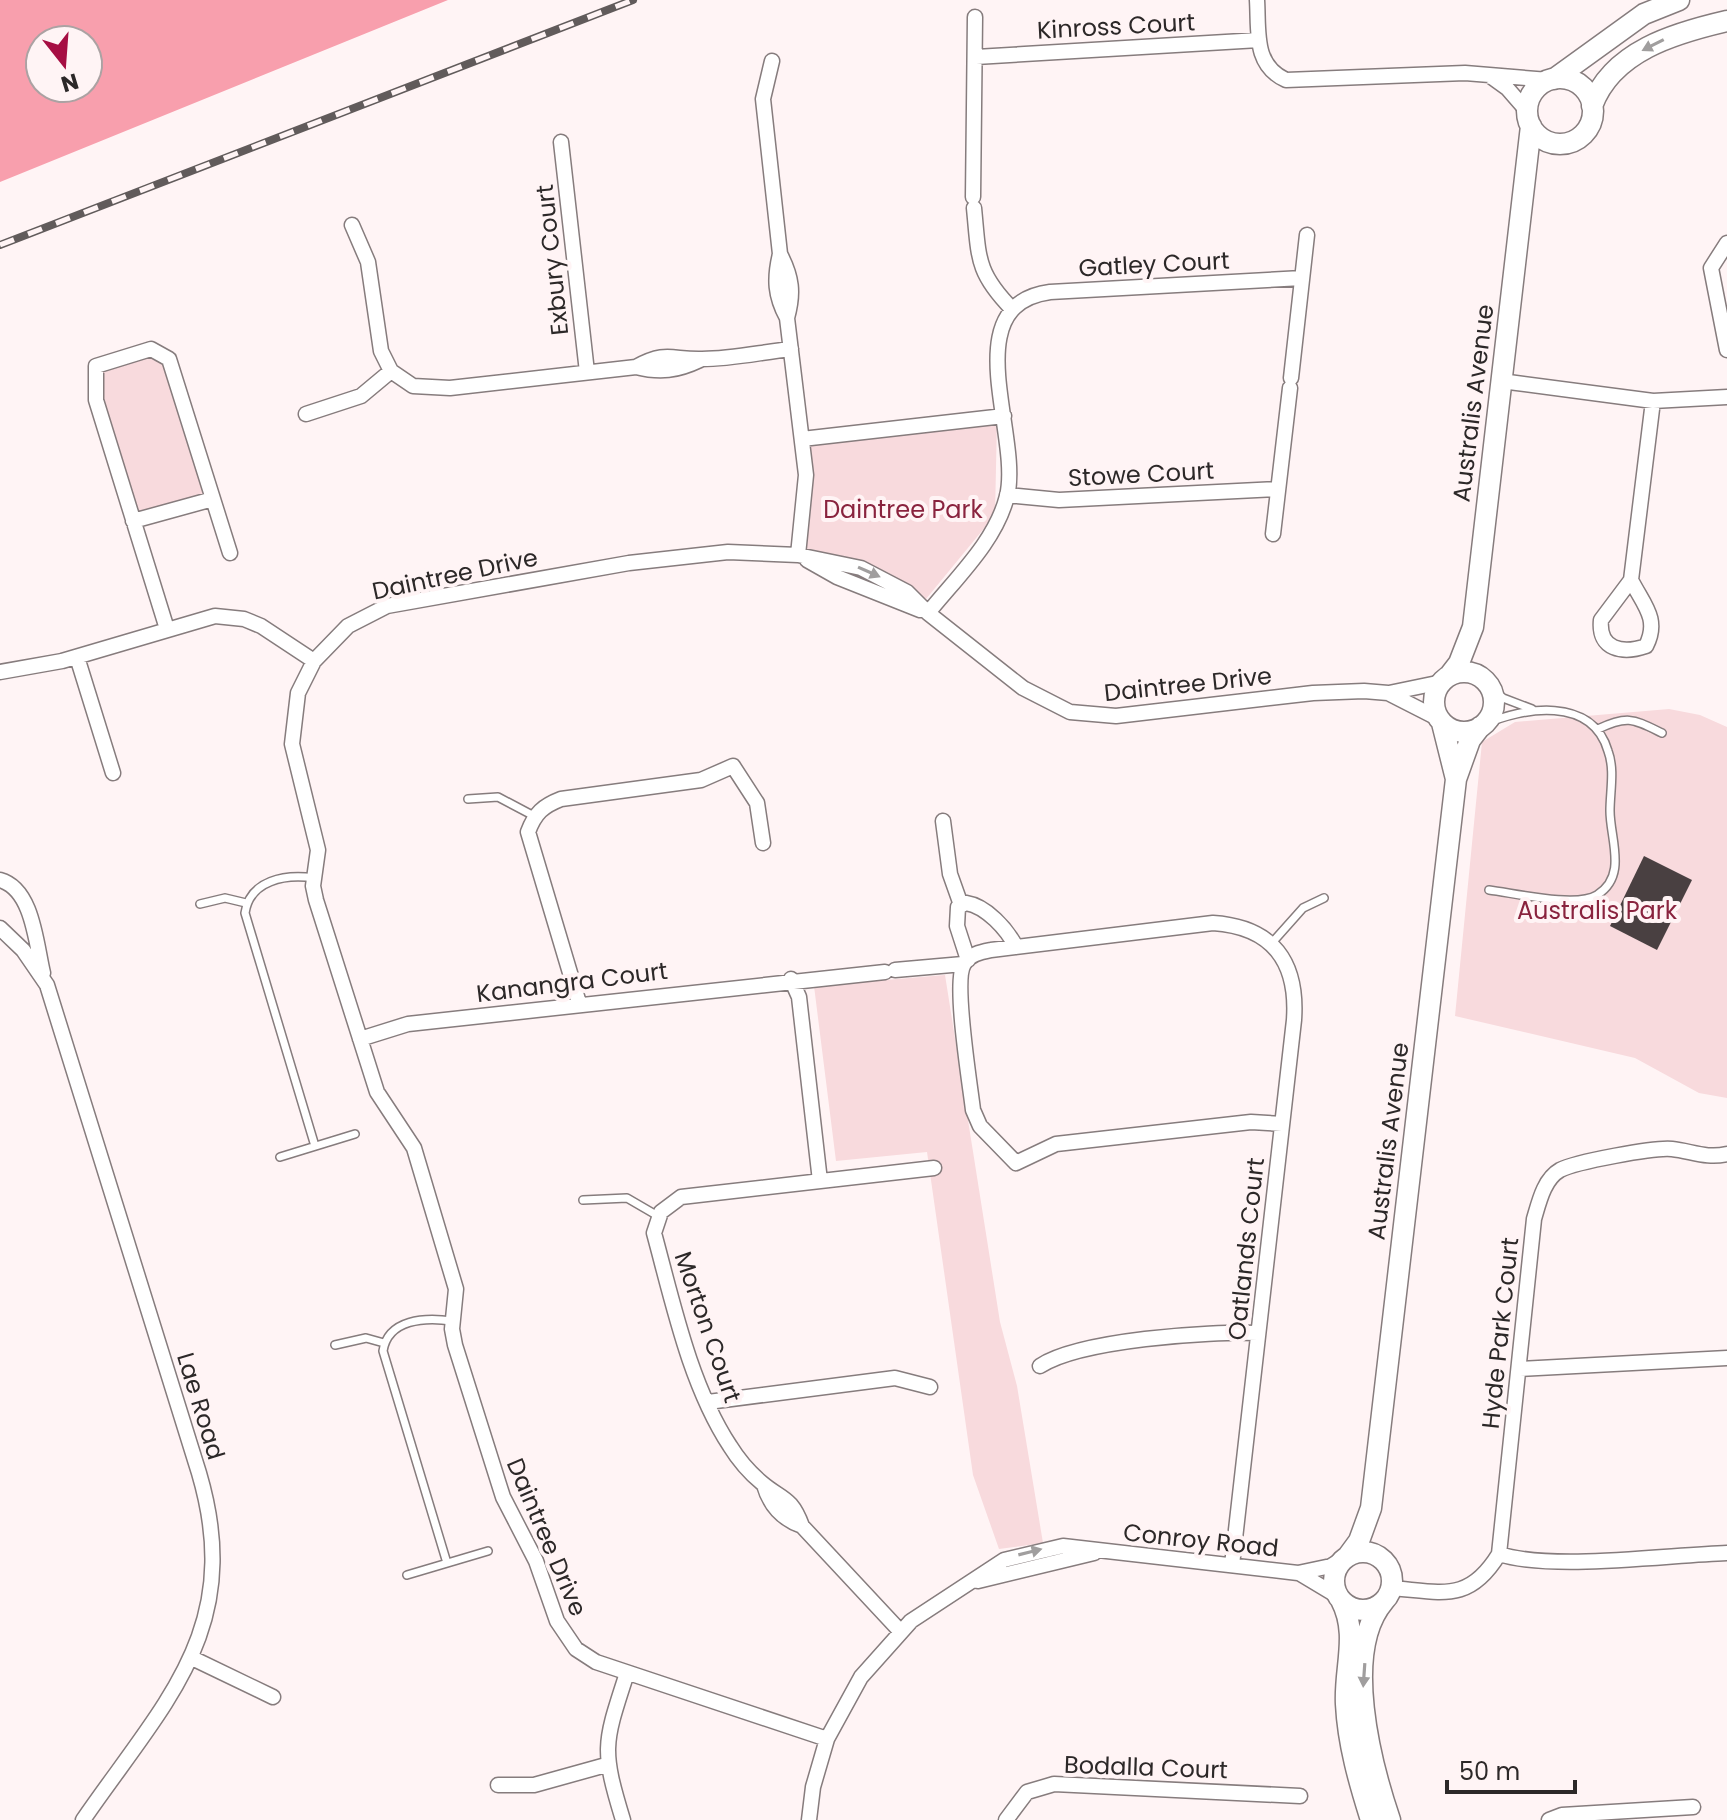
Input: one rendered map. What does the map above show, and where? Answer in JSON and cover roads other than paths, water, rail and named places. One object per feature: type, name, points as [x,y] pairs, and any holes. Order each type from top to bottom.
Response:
[{"type":"street","points":[[1257,0],[1259,40],[1270,71],[1296,82],[1465,73],[1566,79],[1581,86],[1592,106]]},
{"type":"street","points":[[1529,119],[1533,92],[1644,14],[1679,0]]},
{"type":"street","points":[[928,613],[991,532],[1007,495],[1009,471],[997,340],[1012,309],[982,272],[974,203],[975,17]]},
{"type":"street","points":[[1526,186],[1559,144],[1583,134],[1591,121],[1592,106],[1605,78],[1636,54],[1669,37],[1727,21]]},
{"type":"street","name":"Kinross Court","points":[[976,57],[1259,40]]},
{"type":"street","points":[[772,61],[763,99],[780,254],[790,273],[792,298],[787,318],[806,488],[798,555]]},
{"type":"street","points":[[1489,75],[1507,88],[1540,137],[1559,144]]},
{"type":"street","name":"Australis Avenue","points":[[1446,679],[1459,663],[1473,627],[1526,186],[1529,119]]},
{"type":"street","name":"Exbury Court","points":[[561,142],[587,372]]},
{"type":"street","points":[[352,225],[368,262],[378,340],[391,371],[413,386],[436,389],[636,367],[653,358],[678,355],[700,360],[791,349]]},
{"type":"street","points":[[1273,534],[1307,235]]},
{"type":"street","points":[[1727,243],[1711,268],[1727,350]]},
{"type":"street","name":"Gatley Court","points":[[1012,309],[1033,296],[1050,292],[1302,278]]},
{"type":"street","points":[[167,629],[96,400],[96,366],[151,349],[169,359],[230,553]]},
{"type":"street","points":[[306,414],[361,396],[391,371]]},
{"type":"street","points":[[1501,381],[1653,401],[1727,397]]},
{"type":"street","points":[[1631,580],[1649,609],[1653,626],[1646,646],[1625,652],[1609,646],[1600,627],[1606,609],[1631,580],[1653,401]]},
{"type":"street","points":[[802,439],[1004,416]]},
{"type":"street","name":"Stowe Court","points":[[1007,495],[1086,500],[1278,489]]},
{"type":"street","points":[[133,521],[213,499]]},
{"type":"street","name":"Daintree Drive","points":[[827,1739],[627,1673],[585,1655],[569,1641],[557,1621],[536,1561],[499,1487],[455,1345],[452,1321],[456,1289],[414,1148],[377,1092],[316,900],[314,878],[318,850],[293,761],[292,726],[298,693],[314,661],[348,626],[374,611],[401,603],[629,563],[749,551],[798,555],[864,570],[907,592],[928,613],[1038,699],[1084,715],[1116,716],[1332,692],[1388,693],[1446,679]]},
{"type":"street","points":[[0,672],[77,657],[201,618],[229,616],[261,626],[314,661]]},
{"type":"street","name":"Australis Avenue","points":[[1473,627],[1489,685]]},
{"type":"street","points":[[77,657],[113,773]]},
{"type":"street","points":[[1471,673],[1489,685],[1493,710],[1481,726],[1463,732],[1441,721],[1434,702],[1446,679],[1471,673]]},
{"type":"street","name":"Daintree Drive","points":[[1388,693],[1441,721]]},
{"type":"street","name":"Australis Avenue","points":[[1441,721],[1456,779]]},
{"type":"street","name":"Australis Avenue","points":[[1346,1557],[1359,1541],[1371,1508],[1456,779],[1470,740],[1481,726]]},
{"type":"street","points":[[579,1003],[528,832],[534,816],[544,806],[561,799],[701,780],[733,766],[757,803],[763,843]]},
{"type":"street","points":[[943,821],[950,874],[961,905]]},
{"type":"street","name":"Lae Road","points":[[0,880],[19,893],[27,907],[47,985],[210,1512],[213,1585],[206,1622],[192,1658],[174,1690],[83,1820]]},
{"type":"street","points":[[961,905],[977,906],[1006,930],[1016,947]]},
{"type":"street","points":[[961,905],[956,911],[957,926],[966,962],[959,988],[973,1110],[980,1126],[1016,1163],[1056,1144],[1251,1122],[1282,1124]]},
{"type":"street","points":[[966,962],[981,952],[1213,923],[1239,926],[1271,944]]},
{"type":"street","name":"Lae Road","points":[[0,928],[23,950],[47,985]]},
{"type":"street","name":"Oatlands Court","points":[[1232,1565],[1295,989],[1287,965],[1271,944]]},
{"type":"street","name":"Kanangra Court","points":[[360,1039],[408,1024],[791,979],[966,962]]},
{"type":"street","points":[[791,979],[799,997],[820,1181]]},
{"type":"street","name":"Hyde Park Court","points":[[1499,1554],[1534,1219],[1542,1191],[1559,1170],[1669,1148],[1714,1158],[1727,1154]]},
{"type":"street","points":[[658,1216],[681,1197],[934,1168]]},
{"type":"street","name":"Morton Court","points":[[658,1216],[654,1233],[708,1402],[729,1444],[764,1485],[788,1501],[797,1511],[802,1526],[900,1631]]},
{"type":"street","points":[[1040,1366],[1053,1357],[1080,1349],[1223,1333],[1258,1333]]},
{"type":"street","points":[[1520,1369],[1727,1358]]},
{"type":"street","points":[[708,1402],[895,1378],[930,1387]]},
{"type":"street","name":"Australis Avenue","points":[[1371,1508],[1387,1563]]},
{"type":"street","name":"Conroy Road","points":[[809,1820],[813,1787],[827,1739],[861,1677],[900,1631],[937,1602],[1004,1560],[1063,1546],[1298,1573],[1331,1566],[1346,1557]]},
{"type":"street","points":[[1371,1820],[1347,1726],[1345,1683],[1352,1634],[1334,1577],[1346,1557],[1369,1552],[1387,1563],[1392,1575],[1387,1595],[1369,1625],[1363,1695],[1370,1756],[1390,1820]]},
{"type":"street","points":[[1340,1598],[1362,1609],[1387,1595],[1452,1592],[1485,1578],[1499,1554],[1519,1560],[1550,1561],[1727,1553]]},
{"type":"street","name":"Conroy Road","points":[[1298,1573],[1340,1598]]},
{"type":"street","points":[[192,1658],[273,1697]]},
{"type":"street","points":[[623,1820],[606,1765],[609,1727],[627,1673]]},
{"type":"street","points":[[498,1785],[534,1785],[606,1765]]},
{"type":"street","name":"Bodalla Court","points":[[1006,1820],[1027,1792],[1054,1784],[1300,1796]]},
{"type":"street","points":[[1549,1820],[1562,1815],[1693,1807]]},
{"type":"lane","points":[[1489,685],[1503,698],[1534,710],[1567,712],[1598,729],[1611,766],[1609,816],[1616,859],[1611,880],[1597,895],[1580,901],[1489,890]]},
{"type":"lane","points":[[1481,726],[1534,710]]},
{"type":"lane","points":[[1598,729],[1621,718],[1662,733]]},
{"type":"lane","points":[[468,799],[498,797],[534,816]]},
{"type":"lane","points":[[314,878],[267,883],[254,891],[246,903],[246,922],[315,1146]]},
{"type":"lane","points":[[200,904],[225,898],[246,903]]},
{"type":"lane","points":[[1271,944],[1303,908],[1324,898]]},
{"type":"lane","points":[[280,1157],[355,1134]]},
{"type":"lane","points":[[583,1200],[627,1198],[658,1216]]},
{"type":"lane","points":[[447,1563],[385,1368],[384,1343],[395,1329],[415,1321],[452,1321]]},
{"type":"lane","points":[[335,1345],[366,1338],[384,1343]]},
{"type":"lane","points":[[407,1575],[488,1551]]},
{"type":"railway","points":[[0,245],[633,0]]},
{"type":"park label","name":"Daintree Park","points":[[903,509]]},
{"type":"park label","name":"Australis Park","points":[[1597,910]]}]
